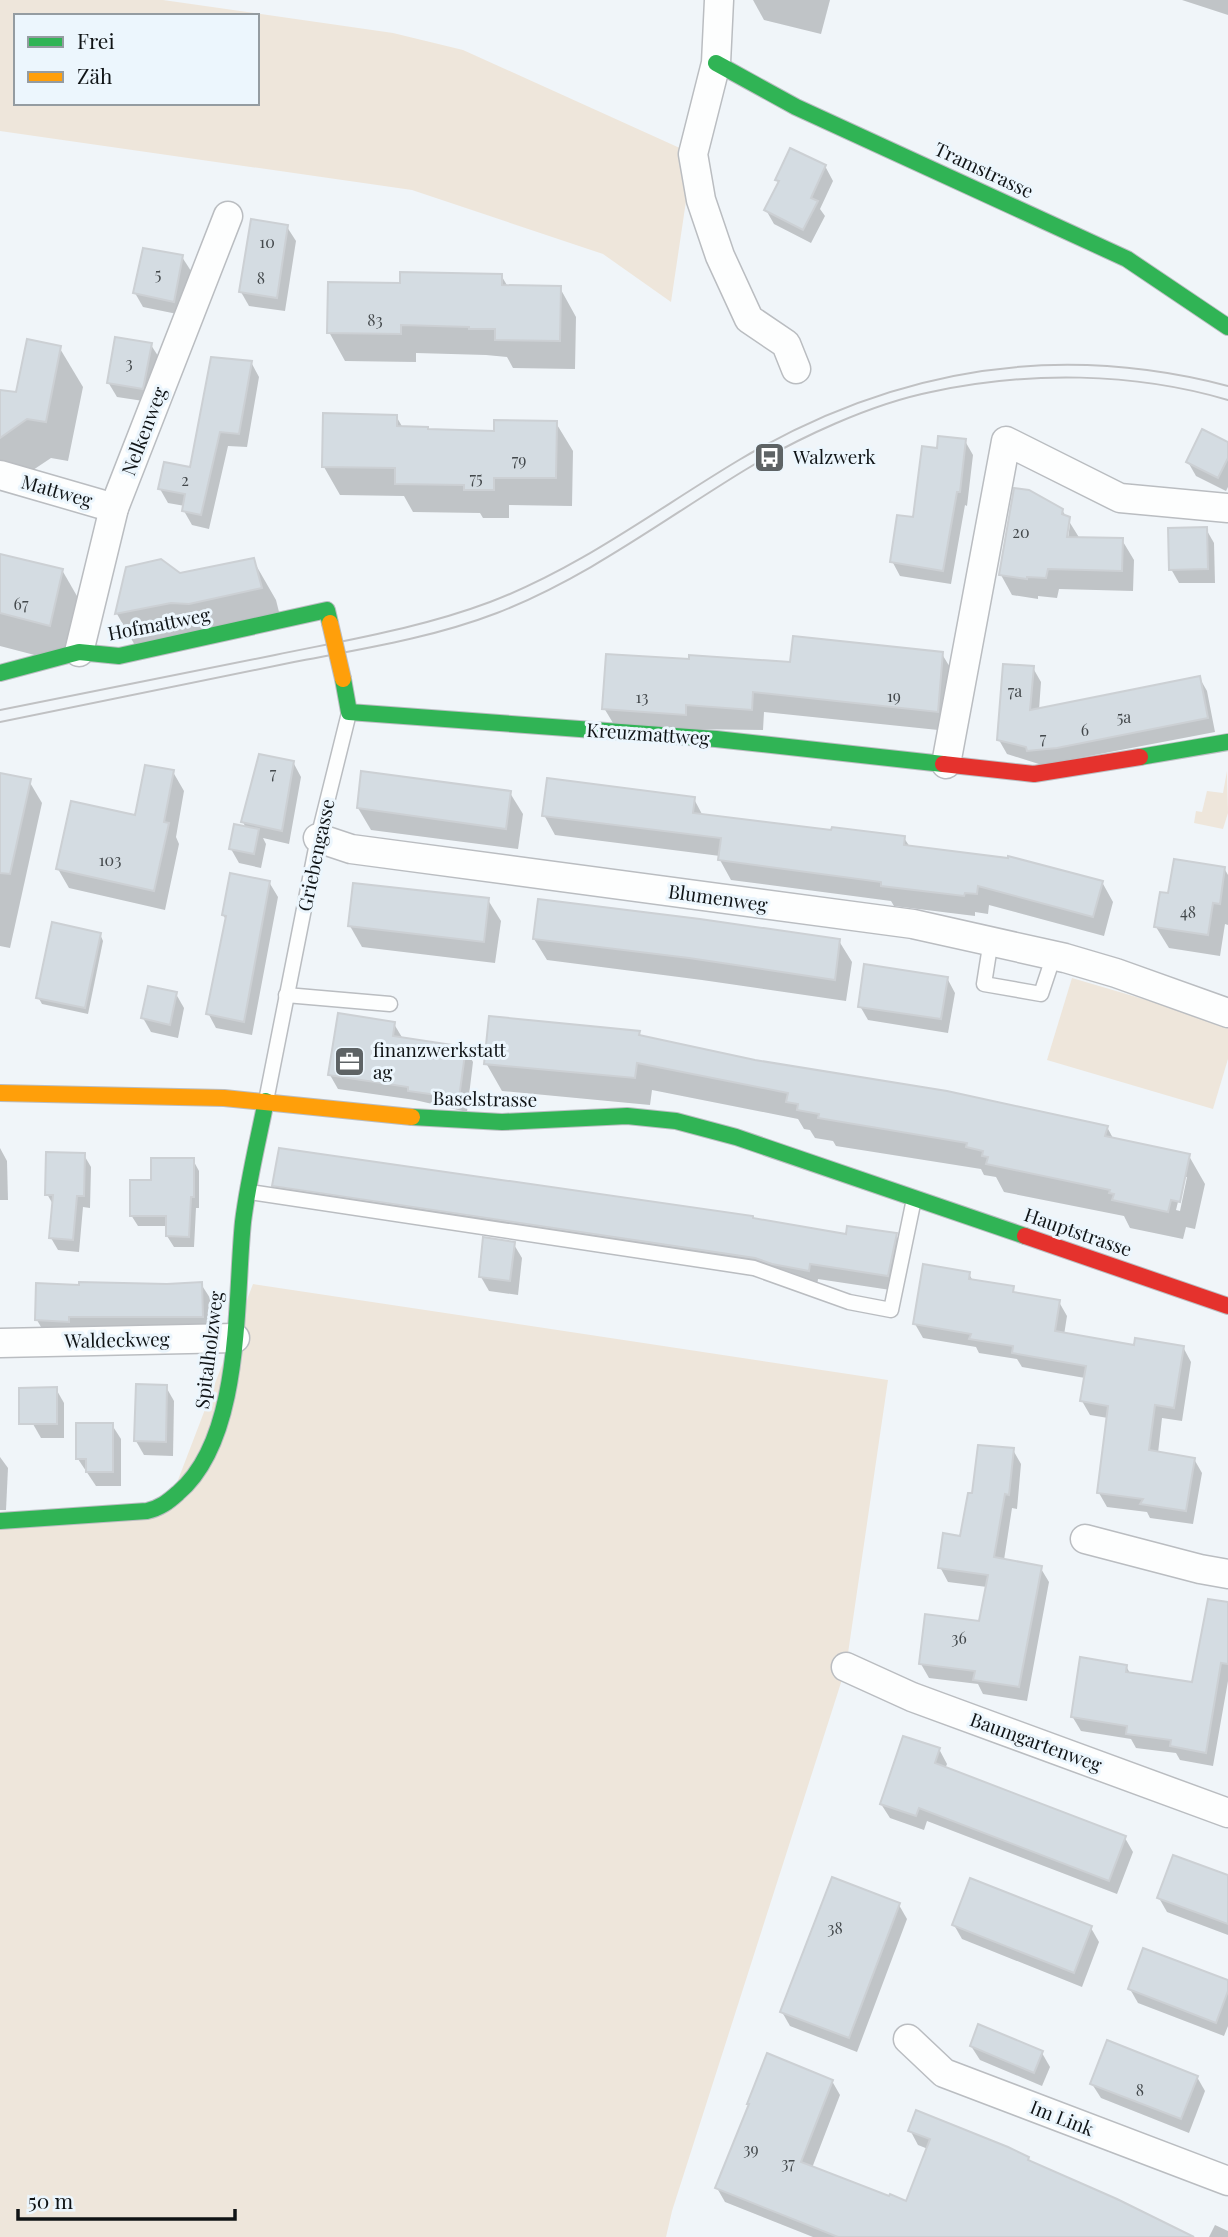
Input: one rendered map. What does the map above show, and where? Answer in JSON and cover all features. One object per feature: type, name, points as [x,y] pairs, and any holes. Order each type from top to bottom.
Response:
[{"type":"street","points":[[719,0],[716,62],[693,154],[701,200],[720,256],[749,319],[786,344],[796,369]]},
{"type":"street","name":"Tramstrasse","points":[[716,62],[796,107],[1127,259],[1228,327]]},
{"type":"street","name":"Nelkenweg","points":[[79,652],[114,508],[228,216]]},
{"type":"street","points":[[946,764],[1006,442],[1120,498],[1228,508]]},
{"type":"street","name":"Mattweg","points":[[0,475],[114,508]]},
{"type":"street","name":"Hofmattweg","points":[[0,673],[79,652],[119,656],[328,616]]},
{"type":"street","name":"Griebengasse","points":[[328,616],[349,712]]},
{"type":"street","name":"Kreuzmattweg","points":[[349,712],[716,739],[1034,775],[1228,742]]},
{"type":"street","name":"Blumenweg","points":[[318,838],[351,849],[913,924],[1054,955],[1116,973],[1228,1013]]},
{"type":"street","name":"Baselstrasse","points":[[0,1093],[266,1101],[433,1119],[502,1122],[626,1116],[676,1121],[736,1137],[914,1199]]},
{"type":"street","name":"Spitalholzweg","points":[[0,1521],[77,1518],[161,1507],[183,1492],[194,1478],[223,1416],[235,1338],[243,1223],[266,1101]]},
{"type":"street","name":"Hauptstrasse","points":[[914,1199],[1228,1306]]},
{"type":"street","name":"Waldeckweg","points":[[0,1343],[235,1338]]},
{"type":"street","points":[[1085,1539],[1228,1574]]},
{"type":"street","name":"Baumgartenweg","points":[[846,1667],[912,1696],[1228,1813]]},
{"type":"street","name":"Im Link","points":[[908,2039],[944,2073],[1228,2181]]},
{"type":"lane","name":"Griebengasse","points":[[266,1101],[318,838],[349,712]]},
{"type":"lane","points":[[991,940],[984,984],[1041,994],[1054,955]]},
{"type":"lane","points":[[286,995],[390,1004]]},
{"type":"lane","points":[[248,1191],[754,1268],[849,1302],[891,1310],[914,1199]]},
{"type":"shaded area","points":[[0,0],[163,0],[393,33],[463,50],[693,154],[671,302],[603,254],[412,190],[0,131]]},
{"type":"shaded area","points":[[1227,771],[1228,813],[1223,829],[1194,823],[1196,811],[1202,812],[1207,791],[1223,793]]},
{"type":"shaded area","points":[[1072,978],[1228,1024],[1228,1059],[1213,1109],[1047,1060]]},
{"type":"shaded area","points":[[253,1284],[888,1380],[846,1667],[672,2211],[666,2237],[0,2237],[0,1528],[165,1514]]},
{"type":"building","points":[[790,148],[826,165],[811,198],[818,201],[803,230],[764,210],[779,181],[775,180]]},
{"type":"building","points":[[251,219],[288,225],[277,298],[239,292]]},
{"type":"building","points":[[143,248],[183,255],[174,302],[133,293]]},
{"type":"building","points":[[400,272],[502,274],[502,285],[561,286],[560,341],[495,340],[495,329],[469,327],[401,325],[401,334],[327,333],[328,282],[400,283]]},
{"type":"building","points":[[115,337],[152,343],[143,389],[107,383]]},
{"type":"building","points":[[27,339],[61,346],[46,422],[27,419],[0,438],[0,390],[16,392]]},
{"type":"building","points":[[211,357],[252,361],[239,434],[220,432],[201,515],[182,511],[185,494],[158,489],[164,462],[190,467]]},
{"type":"building","points":[[323,413],[397,415],[397,426],[428,429],[494,431],[494,420],[557,421],[556,478],[494,478],[494,490],[464,490],[464,485],[395,484],[395,468],[322,467]]},
{"type":"building","points":[[1202,429],[1228,442],[1228,458],[1218,478],[1186,462]]},
{"type":"building","points":[[938,436],[966,439],[960,492],[957,492],[943,571],[890,562],[897,515],[913,517],[922,446],[937,448]]},
{"type":"building","points":[[1014,488],[1029,490],[1063,509],[1062,514],[1070,517],[1067,537],[1123,538],[1122,571],[1048,569],[1046,578],[1027,579],[999,575]]},
{"type":"building","points":[[1207,527],[1208,569],[1169,570],[1168,528]]},
{"type":"building","points":[[0,554],[63,569],[50,626],[0,613]]},
{"type":"building","points":[[254,558],[262,588],[189,604],[171,603],[115,614],[126,567],[161,559],[180,573]]},
{"type":"building","points":[[793,636],[943,652],[938,712],[753,692],[752,710],[686,705],[686,715],[602,709],[606,654],[689,659],[689,655],[790,662]]},
{"type":"building","points":[[1003,664],[1034,666],[1030,710],[1200,676],[1208,718],[1057,748],[1027,751],[1026,747],[997,740]]},
{"type":"building","points":[[259,754],[294,761],[282,831],[241,822]]},
{"type":"building","points":[[145,765],[174,770],[164,822],[169,823],[154,891],[56,869],[71,801],[135,815]]},
{"type":"building","points":[[361,771],[511,791],[506,829],[357,808]]},
{"type":"building","points":[[0,773],[31,779],[10,874],[0,873]]},
{"type":"building","points":[[547,778],[695,797],[693,813],[905,836],[904,845],[1008,856],[1103,881],[1093,917],[978,886],[977,894],[965,893],[964,896],[881,886],[881,882],[718,860],[721,838],[542,816]]},
{"type":"building","points":[[234,824],[259,829],[254,854],[229,849]]},
{"type":"building","points":[[1174,859],[1225,867],[1220,904],[1213,903],[1208,935],[1154,927],[1160,892],[1168,893]]},
{"type":"building","points":[[230,873],[270,881],[244,1022],[206,1014],[226,916],[222,915]]},
{"type":"building","points":[[353,883],[489,898],[484,942],[348,926]]},
{"type":"building","points":[[538,899],[840,939],[835,980],[689,958],[533,939]]},
{"type":"building","points":[[52,922],[101,933],[85,1008],[36,998]]},
{"type":"building","points":[[864,964],[948,977],[941,1019],[858,1007]]},
{"type":"building","points":[[148,986],[177,992],[170,1025],[141,1018]]},
{"type":"building","points":[[338,1013],[395,1022],[393,1036],[466,1047],[459,1098],[328,1075]]},
{"type":"building","points":[[489,1016],[640,1031],[639,1035],[755,1060],[947,1091],[1108,1126],[1105,1136],[1190,1154],[1180,1202],[1171,1200],[1168,1212],[1112,1200],[1114,1194],[1109,1193],[1110,1190],[986,1164],[988,1157],[982,1156],[983,1151],[966,1147],[967,1143],[818,1118],[819,1114],[797,1110],[798,1104],[786,1102],[788,1093],[637,1063],[635,1078],[484,1064]]},
{"type":"building","points":[[279,1148],[753,1216],[846,1234],[847,1226],[897,1233],[888,1276],[810,1264],[809,1271],[755,1258],[272,1186]]},
{"type":"building","points":[[46,1152],[85,1153],[84,1196],[77,1196],[73,1240],[49,1238],[53,1195],[45,1195]]},
{"type":"building","points":[[151,1158],[194,1158],[194,1197],[191,1197],[189,1237],[166,1236],[166,1216],[130,1216],[130,1180],[151,1180]]},
{"type":"building","points":[[483,1237],[515,1242],[510,1281],[479,1277]]},
{"type":"building","points":[[923,1264],[970,1272],[969,1279],[1014,1286],[1013,1292],[1060,1300],[1055,1331],[1134,1345],[1135,1338],[1184,1346],[1174,1408],[1155,1405],[1149,1450],[1195,1458],[1186,1511],[1140,1504],[1143,1499],[1097,1493],[1108,1406],[1080,1401],[1086,1366],[1012,1353],[1013,1346],[969,1339],[971,1334],[913,1324]]},
{"type":"building","points":[[79,1282],[202,1282],[203,1317],[69,1317],[69,1322],[35,1320],[36,1283],[79,1285]]},
{"type":"building","points":[[136,1384],[167,1385],[166,1442],[134,1441]]},
{"type":"building","points":[[57,1387],[57,1424],[19,1424],[19,1388]]},
{"type":"building","points":[[76,1423],[113,1423],[113,1472],[86,1472],[86,1459],[76,1459]]},
{"type":"building","points":[[978,1445],[1014,1448],[1009,1495],[1005,1494],[994,1557],[1042,1566],[1019,1687],[973,1680],[975,1671],[919,1664],[925,1614],[979,1621],[988,1575],[938,1568],[943,1533],[960,1536],[968,1493],[972,1493]]},
{"type":"building","points":[[1208,1599],[1228,1602],[1228,1664],[1221,1663],[1206,1753],[1170,1746],[1171,1740],[1126,1734],[1127,1726],[1071,1717],[1080,1657],[1127,1665],[1126,1672],[1192,1682]]},
{"type":"building","points":[[903,1736],[940,1748],[935,1763],[1126,1836],[1109,1881],[919,1808],[916,1816],[880,1804]]},
{"type":"building","points":[[1173,1855],[1228,1875],[1228,1924],[1157,1898]]},
{"type":"building","points":[[832,1877],[900,1903],[849,2038],[780,2012]]},
{"type":"building","points":[[970,1878],[1092,1926],[1074,1973],[952,1925]]},
{"type":"building","points":[[1143,1948],[1228,1980],[1228,1991],[1216,2023],[1128,1989]]},
{"type":"building","points":[[978,2024],[1043,2051],[1034,2073],[970,2046]]},
{"type":"building","points":[[1107,2040],[1198,2076],[1181,2119],[1090,2084]]},
{"type":"building","points":[[767,2053],[833,2080],[801,2162],[906,2201],[930,2139],[908,2131],[916,2110],[1008,2147],[1029,2157],[1028,2160],[1194,2237],[838,2237],[715,2188]]},
{"type":"tram line","points":[[0,710],[384,633],[490,602],[587,555],[739,460],[797,429],[856,404],[915,385],[976,372],[1038,366],[1100,366],[1164,373],[1228,386]]},
{"type":"tram line","points":[[0,722],[397,642],[472,622],[530,599],[593,566],[788,446],[835,424],[908,397],[1005,380],[1080,378],[1155,384],[1228,400]]},
{"type":"traffic: fast","points":[[716,63],[796,107],[1127,259],[1228,327]]},
{"type":"traffic: fast","points":[[0,673],[79,652],[119,656],[327,610],[330,623]]},
{"type":"traffic: fast","points":[[343,679],[349,712],[716,739],[943,764]]},
{"type":"traffic: fast","points":[[1140,757],[1228,742]]},
{"type":"traffic: fast","points":[[0,1521],[147,1511],[171,1499],[199,1469],[214,1438],[225,1404],[232,1366],[243,1222],[266,1101]]},
{"type":"traffic: fast","points":[[412,1117],[502,1122],[627,1116],[676,1121],[736,1137],[1025,1236]]},
{"type":"traffic: slow","points":[[330,623],[343,679]]},
{"type":"traffic: slow","points":[[0,1093],[224,1098],[412,1117]]},
{"type":"traffic: jam","points":[[943,764],[1034,774],[1140,757]]},
{"type":"traffic: jam","points":[[1025,1236],[1228,1306]]},
{"type":"place","name":"Walzwerk","points":[[770,457]]},
{"type":"place","name":"finanzwerkstatt ag","points":[[350,1061]]}]
